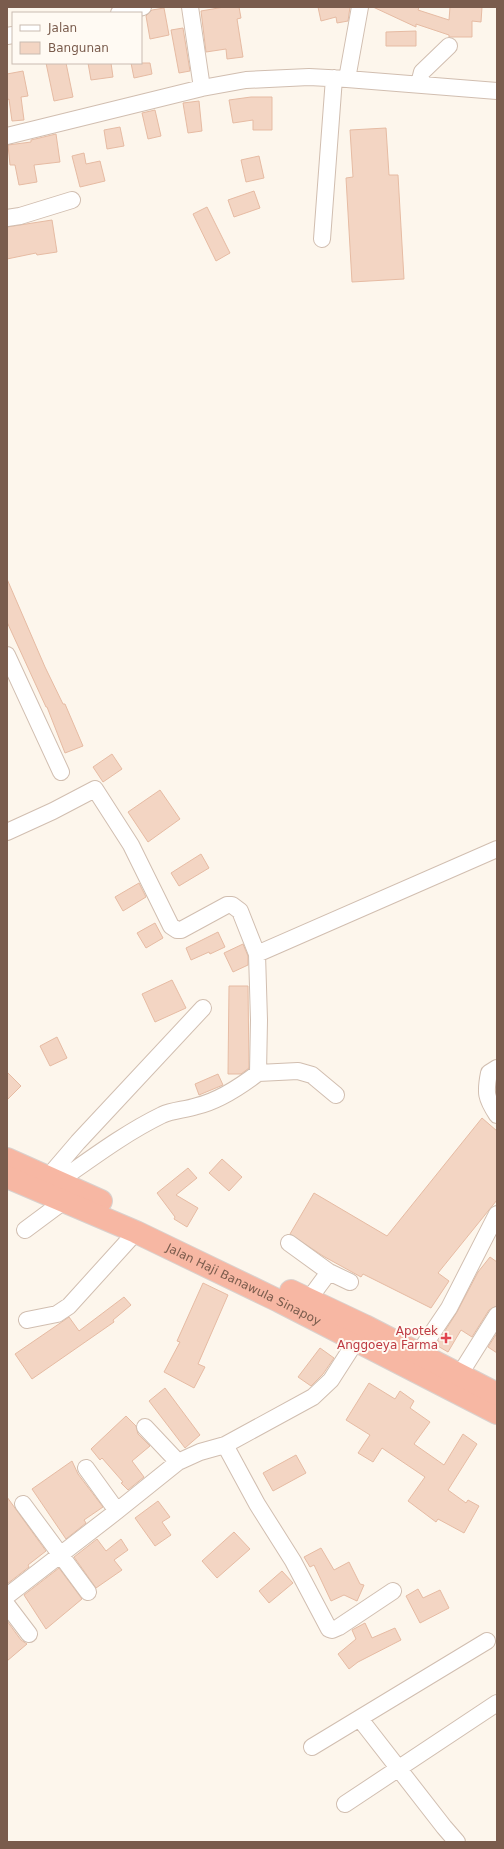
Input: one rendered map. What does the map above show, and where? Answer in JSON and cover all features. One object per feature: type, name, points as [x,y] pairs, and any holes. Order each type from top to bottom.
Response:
[{"type":"highway","name":"Jalan Haji Banawula Sinapoy","points":[[7,1159],[136,1232],[279,1301],[497,1413]]},
{"type":"highway","name":"Jalan Haji Banawula Sinapoy","points":[[7,1177],[57,1186],[309,1299],[497,1394]]},
{"type":"street","points":[[125,10],[143,7]]},
{"type":"street","points":[[190,7],[202,88]]},
{"type":"street","points":[[322,239],[341,78],[360,7]]},
{"type":"street","points":[[419,84],[422,72],[449,46]]},
{"type":"street","points":[[7,136],[202,88],[246,80],[341,78],[497,91]]},
{"type":"street","points":[[7,218],[20,216],[72,200]]},
{"type":"street","points":[[7,655],[61,772]]},
{"type":"street","points":[[7,832],[53,811],[95,789],[131,845],[171,926],[174,929],[177,930],[185,928],[217,909],[227,905],[232,905],[240,910],[257,954],[259,1020],[258,1073]]},
{"type":"street","points":[[257,954],[497,849]]},
{"type":"street","points":[[25,1230],[57,1186],[78,1142],[203,1008]]},
{"type":"street","points":[[497,1068],[489,1073],[486,1090],[490,1105],[497,1115]]},
{"type":"street","points":[[57,1186],[143,1126],[173,1110],[206,1104],[244,1083],[258,1073],[298,1071],[312,1075],[336,1095]]},
{"type":"street","points":[[418,1354],[449,1308],[497,1214]]},
{"type":"street","points":[[27,1320],[56,1314],[69,1306],[136,1232]]},
{"type":"street","points":[[289,1243],[329,1272],[350,1282]]},
{"type":"street","points":[[309,1299],[329,1272]]},
{"type":"street","points":[[460,1374],[497,1315]]},
{"type":"street","points":[[7,1596],[62,1555],[178,1462],[200,1452],[225,1445],[313,1397],[331,1380],[356,1341]]},
{"type":"street","points":[[145,1427],[178,1462]]},
{"type":"street","points":[[225,1445],[257,1504],[293,1561],[321,1617],[329,1629],[339,1627],[393,1592]]},
{"type":"street","points":[[86,1468],[117,1511]]},
{"type":"street","points":[[23,1504],[88,1592]]},
{"type":"street","points":[[7,1605],[29,1634]]},
{"type":"street","points":[[312,1747],[487,1641]]},
{"type":"street","points":[[345,1804],[497,1703]]},
{"type":"street","points":[[360,1719],[457,1842]]},
{"type":"building","points":[[224,7],[239,7],[241,18],[237,19],[243,57],[227,59],[226,49],[206,52],[201,11]]},
{"type":"building","points":[[318,7],[350,7],[348,21],[337,23],[336,17],[321,21]]},
{"type":"building","points":[[373,7],[419,7],[418,10],[449,20],[450,7],[482,7],[481,22],[472,21],[472,37],[449,37],[449,35],[416,24],[416,27]]},
{"type":"building","points":[[164,8],[169,35],[150,39],[146,16],[152,10]]},
{"type":"building","points":[[183,28],[190,71],[179,73],[171,30]]},
{"type":"building","points":[[416,31],[416,46],[386,46],[386,32]]},
{"type":"building","points":[[150,63],[152,74],[134,78],[131,64]]},
{"type":"building","points":[[46,64],[66,64],[73,97],[54,101]]},
{"type":"building","points":[[88,64],[111,64],[113,77],[91,80]]},
{"type":"building","points":[[23,71],[28,96],[21,97],[24,120],[12,121],[9,99],[7,100],[7,74]]},
{"type":"building","points":[[251,97],[272,97],[272,130],[253,130],[253,120],[233,123],[229,100]]},
{"type":"building","points":[[199,101],[202,131],[188,133],[183,103]]},
{"type":"building","points":[[155,110],[161,136],[148,139],[142,113]]},
{"type":"building","points":[[120,127],[124,146],[107,149],[104,130]]},
{"type":"building","points":[[386,128],[389,175],[398,175],[404,279],[352,282],[346,178],[353,177],[350,130]]},
{"type":"building","points":[[56,134],[60,162],[34,165],[37,182],[19,185],[15,165],[10,165],[8,145],[31,142],[31,140]]},
{"type":"building","points":[[84,153],[86,164],[100,161],[105,181],[80,187],[72,156]]},
{"type":"building","points":[[259,156],[264,178],[246,182],[241,160]]},
{"type":"building","points":[[254,191],[260,208],[234,217],[228,200]]},
{"type":"building","points":[[207,207],[230,253],[216,261],[193,214]]},
{"type":"building","points":[[52,220],[57,252],[37,255],[36,253],[7,259],[7,227]]},
{"type":"building","points":[[7,579],[45,667],[63,704],[65,704],[83,746],[65,753],[47,707],[7,622]]},
{"type":"building","points":[[112,754],[122,769],[103,782],[93,767]]},
{"type":"building","points":[[160,790],[180,819],[148,842],[128,812]]},
{"type":"building","points":[[201,854],[209,868],[179,886],[171,873]]},
{"type":"building","points":[[139,883],[146,897],[123,911],[115,897]]},
{"type":"building","points":[[155,923],[163,938],[146,948],[137,933]]},
{"type":"building","points":[[218,932],[225,947],[191,960],[186,948]]},
{"type":"building","points":[[243,944],[248,956],[248,965],[233,972],[224,953]]},
{"type":"building","points":[[172,980],[186,1008],[155,1022],[142,994]]},
{"type":"building","points":[[229,986],[248,986],[249,1068],[241,1074],[228,1074]]},
{"type":"building","points":[[57,1037],[67,1058],[50,1066],[40,1046]]},
{"type":"building","points":[[7,1072],[21,1086],[7,1100]]},
{"type":"building","points":[[218,1074],[223,1085],[199,1095],[195,1084]]},
{"type":"building","points":[[482,1118],[497,1131],[497,1200],[438,1273],[449,1281],[431,1308],[363,1274],[361,1277],[323,1256],[290,1234],[314,1193],[387,1236]]},
{"type":"building","points":[[222,1159],[242,1177],[229,1191],[209,1173]]},
{"type":"building","points":[[188,1168],[197,1178],[176,1195],[198,1208],[187,1227],[174,1219],[175,1217],[157,1193]]},
{"type":"building","points":[[490,1257],[497,1262],[497,1306],[489,1310],[472,1337],[461,1330],[448,1352],[436,1345],[457,1312],[478,1272]]},
{"type":"building","points":[[203,1283],[228,1295],[198,1364],[205,1367],[194,1388],[164,1372],[180,1342],[177,1341]]},
{"type":"building","points":[[124,1297],[131,1305],[113,1320],[114,1322],[32,1379],[15,1354],[69,1317],[79,1331]]},
{"type":"building","points":[[497,1333],[497,1353],[488,1347]]},
{"type":"building","points":[[320,1348],[334,1358],[323,1374],[311,1386],[298,1377]]},
{"type":"building","points":[[369,1383],[395,1399],[400,1391],[414,1401],[410,1408],[430,1422],[414,1444],[444,1465],[463,1434],[477,1444],[448,1490],[466,1503],[468,1500],[479,1506],[464,1533],[438,1519],[436,1522],[408,1501],[425,1477],[382,1448],[373,1462],[358,1453],[370,1435],[346,1420]]},
{"type":"building","points":[[165,1388],[200,1435],[185,1448],[149,1401]]},
{"type":"building","points":[[126,1416],[136,1426],[138,1434],[150,1446],[132,1461],[144,1477],[128,1490],[102,1458],[100,1460],[91,1449]]},
{"type":"building","points":[[296,1455],[306,1473],[273,1491],[263,1473]]},
{"type":"building","points":[[72,1461],[78,1474],[103,1507],[84,1520],[86,1523],[66,1539],[32,1489]]},
{"type":"building","points":[[7,1497],[46,1551],[28,1565],[29,1567],[7,1584]]},
{"type":"building","points":[[158,1501],[170,1517],[162,1522],[171,1535],[155,1546],[135,1518]]},
{"type":"building","points":[[234,1532],[250,1549],[217,1578],[202,1561]]},
{"type":"building","points":[[97,1539],[106,1551],[121,1539],[128,1550],[114,1560],[122,1570],[96,1588],[74,1557]]},
{"type":"building","points":[[321,1548],[334,1570],[349,1562],[360,1584],[364,1585],[357,1601],[344,1595],[331,1601],[314,1565],[310,1567],[304,1557]]},
{"type":"building","points":[[59,1568],[82,1599],[46,1629],[24,1595]]},
{"type":"building","points":[[282,1571],[293,1583],[269,1603],[259,1591]]},
{"type":"building","points":[[418,1589],[423,1598],[440,1590],[449,1608],[420,1623],[406,1596]]},
{"type":"building","points":[[7,1621],[21,1640],[27,1644],[7,1661]]},
{"type":"building","points":[[365,1623],[372,1638],[395,1628],[401,1640],[358,1662],[349,1669],[338,1654],[356,1639],[352,1630]]},
{"type":"place","name":"Apotek Anggoeya Farma","points":[[446,1338]]}]
